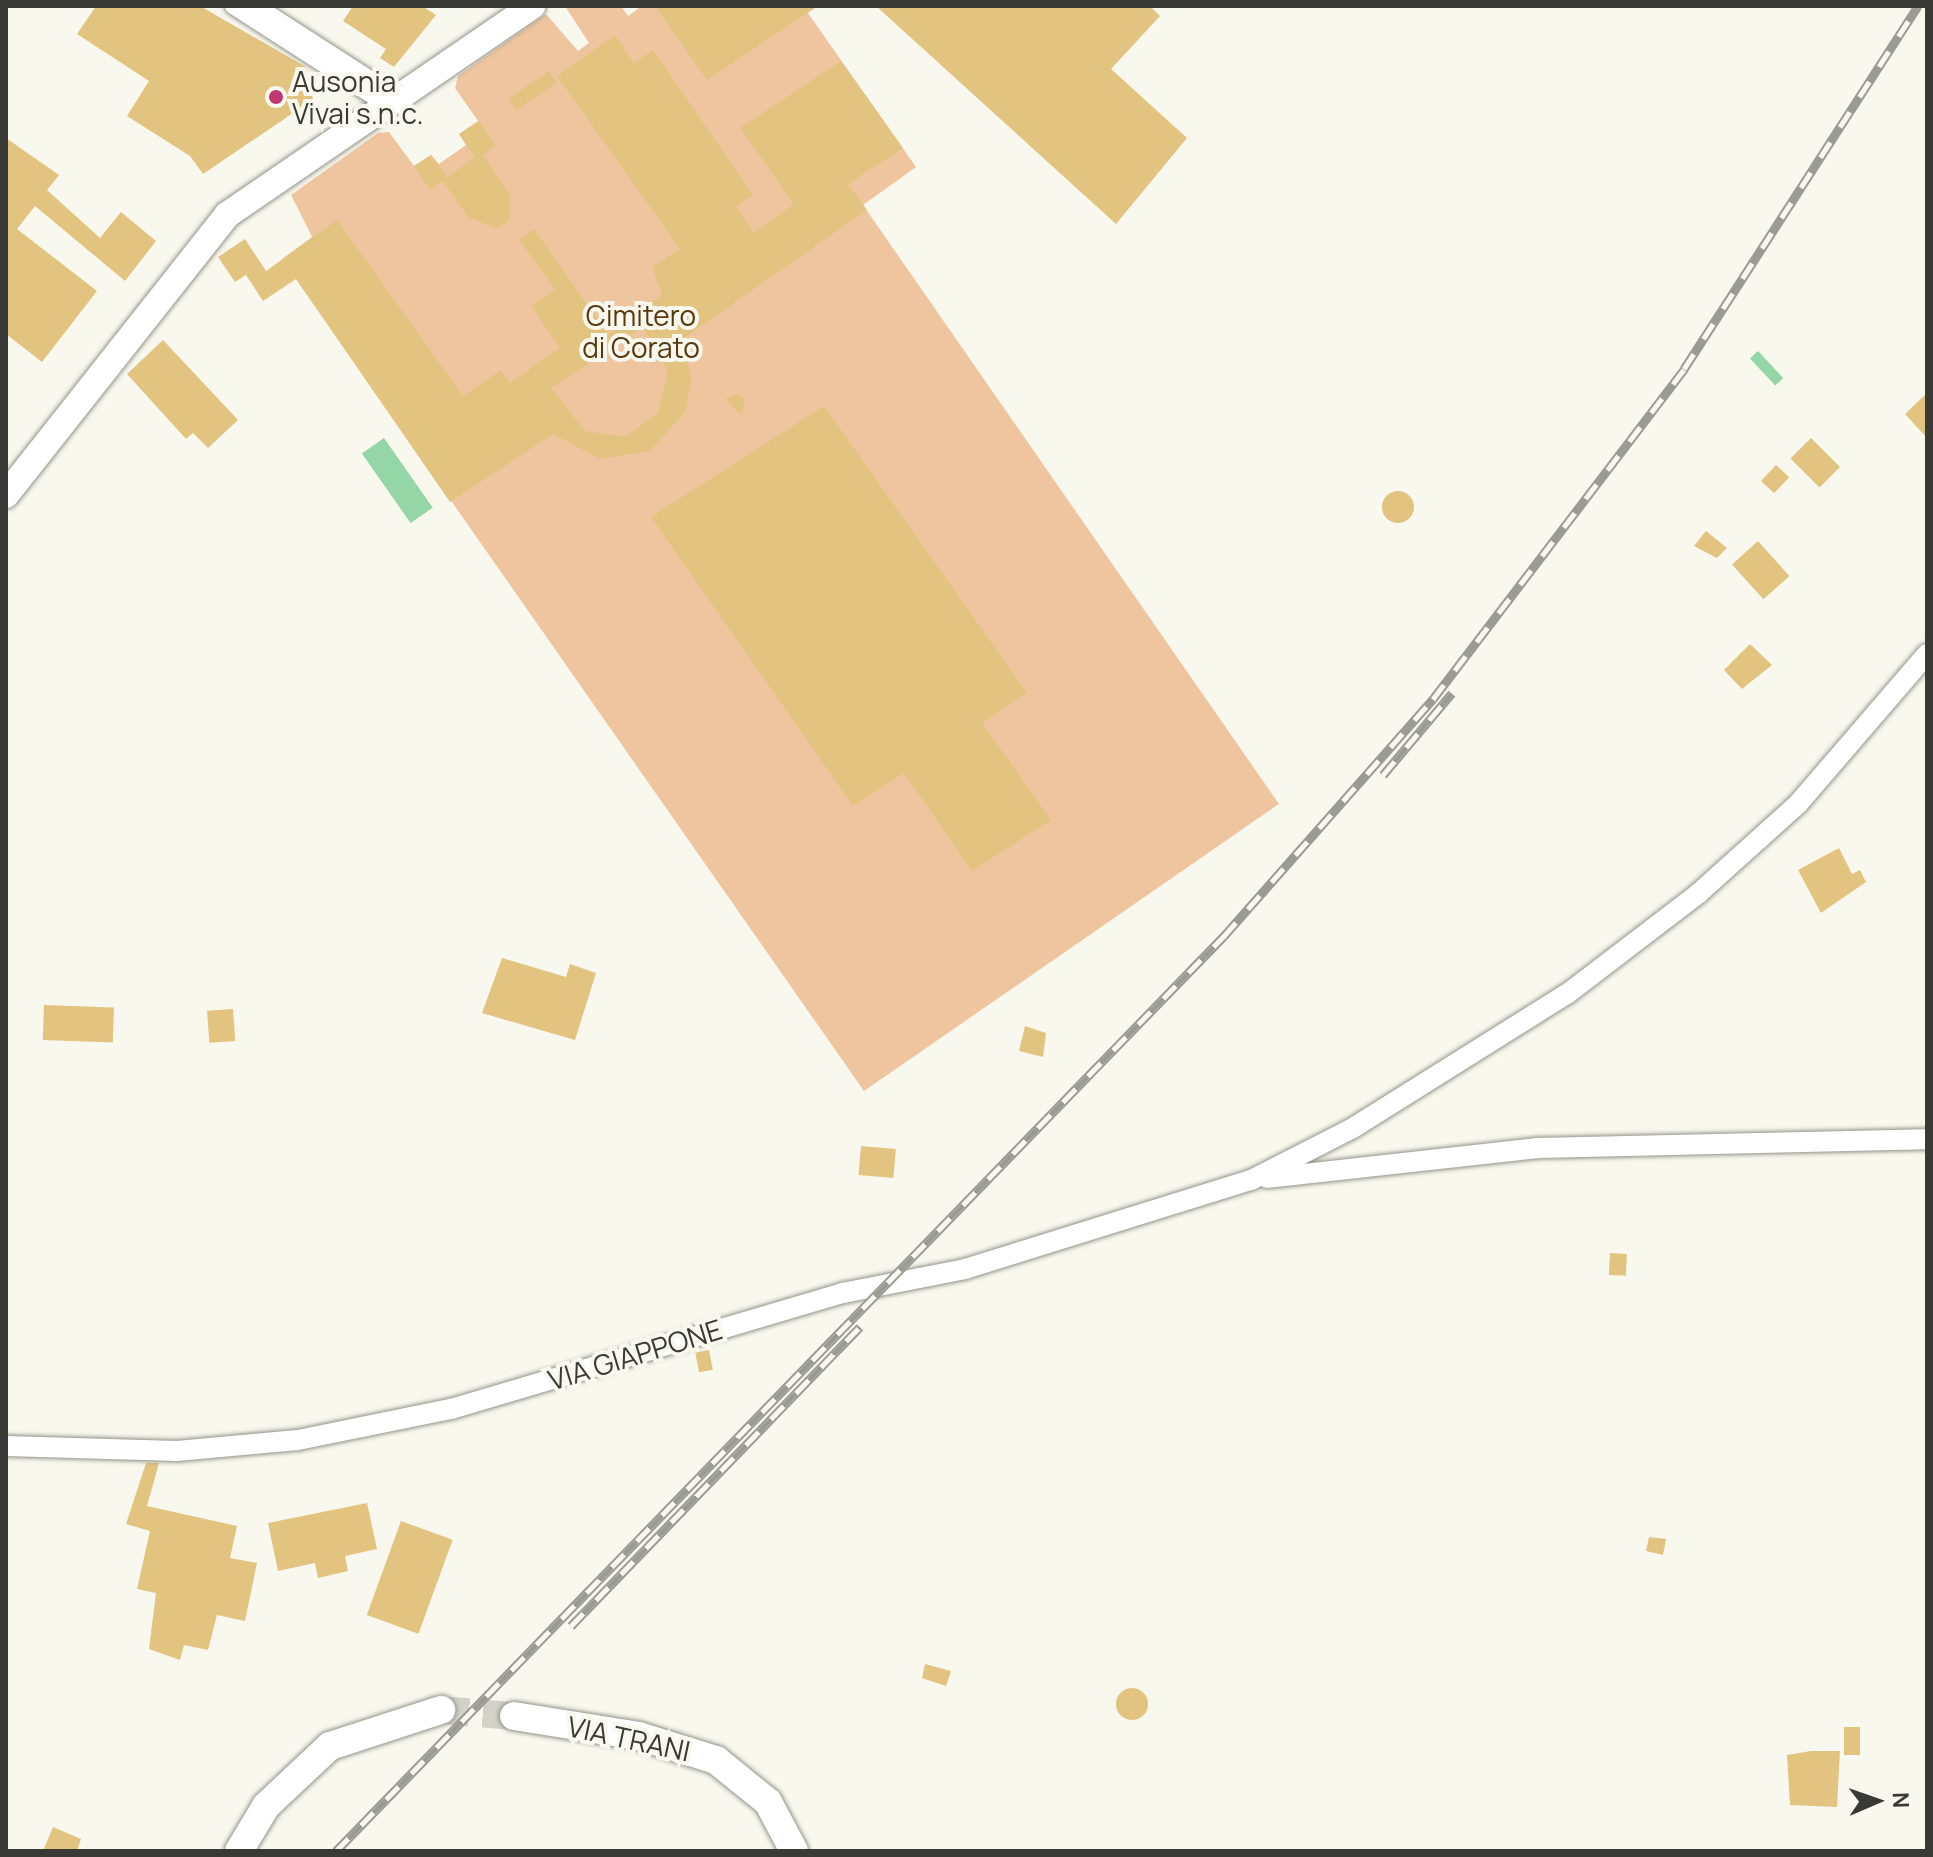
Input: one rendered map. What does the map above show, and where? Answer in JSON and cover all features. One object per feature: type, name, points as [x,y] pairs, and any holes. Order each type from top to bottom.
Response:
[{"type":"main road","points":[[239,1851],[266,1806],[330,1746],[362,1729],[441,1710]]},
{"type":"main road","name":"VIA TRANI","points":[[514,1716],[639,1736],[716,1760],[768,1802],[794,1851]]},
{"type":"street","points":[[233,6],[399,100]]},
{"type":"street","points":[[253,6],[399,100]]},
{"type":"street","points":[[273,6],[399,100]]},
{"type":"street","points":[[6,495],[227,215],[532,6]]},
{"type":"street","points":[[1251,1180],[1353,1128],[1567,994],[1699,893],[1836,765],[1927,654]]},
{"type":"street","points":[[1251,1180],[1537,1148],[1927,1139]]},
{"type":"street","name":"VIA GIAPPONE","points":[[6,1446],[177,1451],[298,1440],[451,1409],[843,1293],[965,1269],[1251,1180]]},
{"type":"green space","name":"Cimitero di Corato","points":[[565,6],[621,6],[628,16],[642,6],[803,6],[916,167],[863,205],[1279,804],[864,1091],[282,259],[312,237],[291,195],[378,133],[389,132],[414,166],[431,155],[439,164],[466,145],[459,134],[478,121],[455,88],[458,76],[546,14],[578,51],[589,43]]},
{"type":"shaded area","points":[[1758,351],[1783,378],[1775,386],[1750,359]]},
{"type":"shaded area","points":[[384,438],[433,508],[411,523],[362,453]]},
{"type":"building","points":[[96,6],[200,6],[306,67],[315,109],[302,119],[296,111],[203,174],[190,156],[127,116],[149,81],[77,34]]},
{"type":"building","points":[[353,6],[422,6],[436,15],[394,67],[380,58],[386,49],[343,21]]},
{"type":"building","points":[[655,6],[818,6],[707,80]]},
{"type":"building","points":[[876,6],[1150,6],[1160,16],[1111,69],[1187,138],[1116,224]]},
{"type":"building","points":[[615,35],[634,63],[653,50],[753,195],[736,206],[754,233],[794,204],[740,128],[841,61],[903,148],[848,184],[867,210],[681,340],[692,379],[685,412],[650,451],[600,459],[553,434],[450,502],[296,279],[263,301],[246,275],[235,282],[218,257],[245,239],[266,271],[337,220],[463,396],[501,370],[510,383],[560,348],[531,306],[555,289],[519,240],[534,229],[608,334],[662,295],[652,267],[680,249],[557,76]],"holes":[[[643,327],[668,372],[658,413],[625,437],[585,431],[551,388]]]},
{"type":"building","points":[[549,71],[557,83],[516,110],[508,98]]},
{"type":"building","points":[[479,121],[496,146],[483,155],[510,195],[509,221],[497,229],[468,217],[443,181],[430,190],[414,166],[431,155],[447,177],[475,157],[459,134]]},
{"type":"building","points":[[6,138],[59,175],[47,190],[100,238],[121,212],[156,241],[125,281],[35,206],[17,229],[97,291],[42,362],[6,334]]},
{"type":"building","points":[[163,340],[238,420],[208,448],[193,433],[186,439],[127,374]]},
{"type":"building","points":[[1927,393],[1927,438],[1905,414]]},
{"type":"building","points":[[737,394],[745,399],[742,416],[725,399]]},
{"type":"building","points":[[824,406],[1027,693],[982,723],[1051,820],[972,871],[904,773],[853,806],[651,517]]},
{"type":"building","points":[[1811,438],[1840,467],[1819,487],[1790,459]]},
{"type":"building","points":[[1776,465],[1789,477],[1774,493],[1761,481]]},
{"type":"building","points":[[1398,491],[1410,495],[1414,507],[1410,519],[1398,523],[1386,519],[1382,507],[1386,495]]},
{"type":"building","points":[[1706,531],[1727,548],[1717,558],[1694,546]]},
{"type":"building","points":[[1758,541],[1789,576],[1763,599],[1732,564]]},
{"type":"building","points":[[1750,644],[1772,665],[1742,689],[1724,670]]},
{"type":"building","points":[[1839,848],[1852,874],[1860,870],[1866,882],[1821,913],[1798,870]]},
{"type":"building","points":[[502,958],[566,977],[570,964],[596,973],[575,1040],[482,1013]]},
{"type":"building","points":[[44,1005],[114,1007],[113,1042],[43,1040]]},
{"type":"building","points":[[233,1009],[235,1041],[209,1043],[207,1011]]},
{"type":"building","points":[[1025,1026],[1046,1033],[1043,1057],[1019,1051]]},
{"type":"building","points":[[861,1146],[896,1149],[893,1178],[858,1175]]},
{"type":"building","points":[[1610,1253],[1627,1254],[1626,1276],[1609,1275]]},
{"type":"building","points":[[709,1350],[713,1370],[699,1372],[695,1353]]},
{"type":"building","points":[[146,1463],[159,1463],[147,1506],[237,1526],[230,1558],[257,1563],[245,1621],[217,1615],[208,1650],[184,1645],[180,1660],[149,1649],[156,1593],[137,1589],[150,1531],[126,1524]]},
{"type":"building","points":[[367,1503],[377,1549],[345,1556],[348,1571],[318,1578],[315,1563],[278,1571],[268,1523]]},
{"type":"building","points":[[401,1521],[453,1540],[418,1634],[367,1615]]},
{"type":"building","points":[[1649,1537],[1666,1539],[1663,1555],[1646,1551]]},
{"type":"building","points":[[925,1664],[951,1671],[946,1686],[922,1678]]},
{"type":"building","points":[[1132,1688],[1143,1693],[1148,1704],[1143,1715],[1132,1720],[1121,1715],[1116,1704],[1121,1693]]},
{"type":"building","points":[[1844,1727],[1860,1727],[1860,1755],[1844,1755]]},
{"type":"building","points":[[1840,1751],[1837,1807],[1790,1805],[1787,1755]]},
{"type":"building","points":[[53,1827],[81,1839],[77,1851],[43,1851]]},
{"type":"tunnel","points":[[441,1710],[514,1716]]},
{"type":"railway","points":[[336,1851],[1224,936],[1433,699],[1684,369],[1918,6]]},
{"type":"railway","points":[[1383,775],[1452,693]]},
{"type":"railway","points":[[571,1626],[860,1327]]},
{"type":"place","name":"Ausonia Vivai s.n.c.","points":[[276,97]]}]
